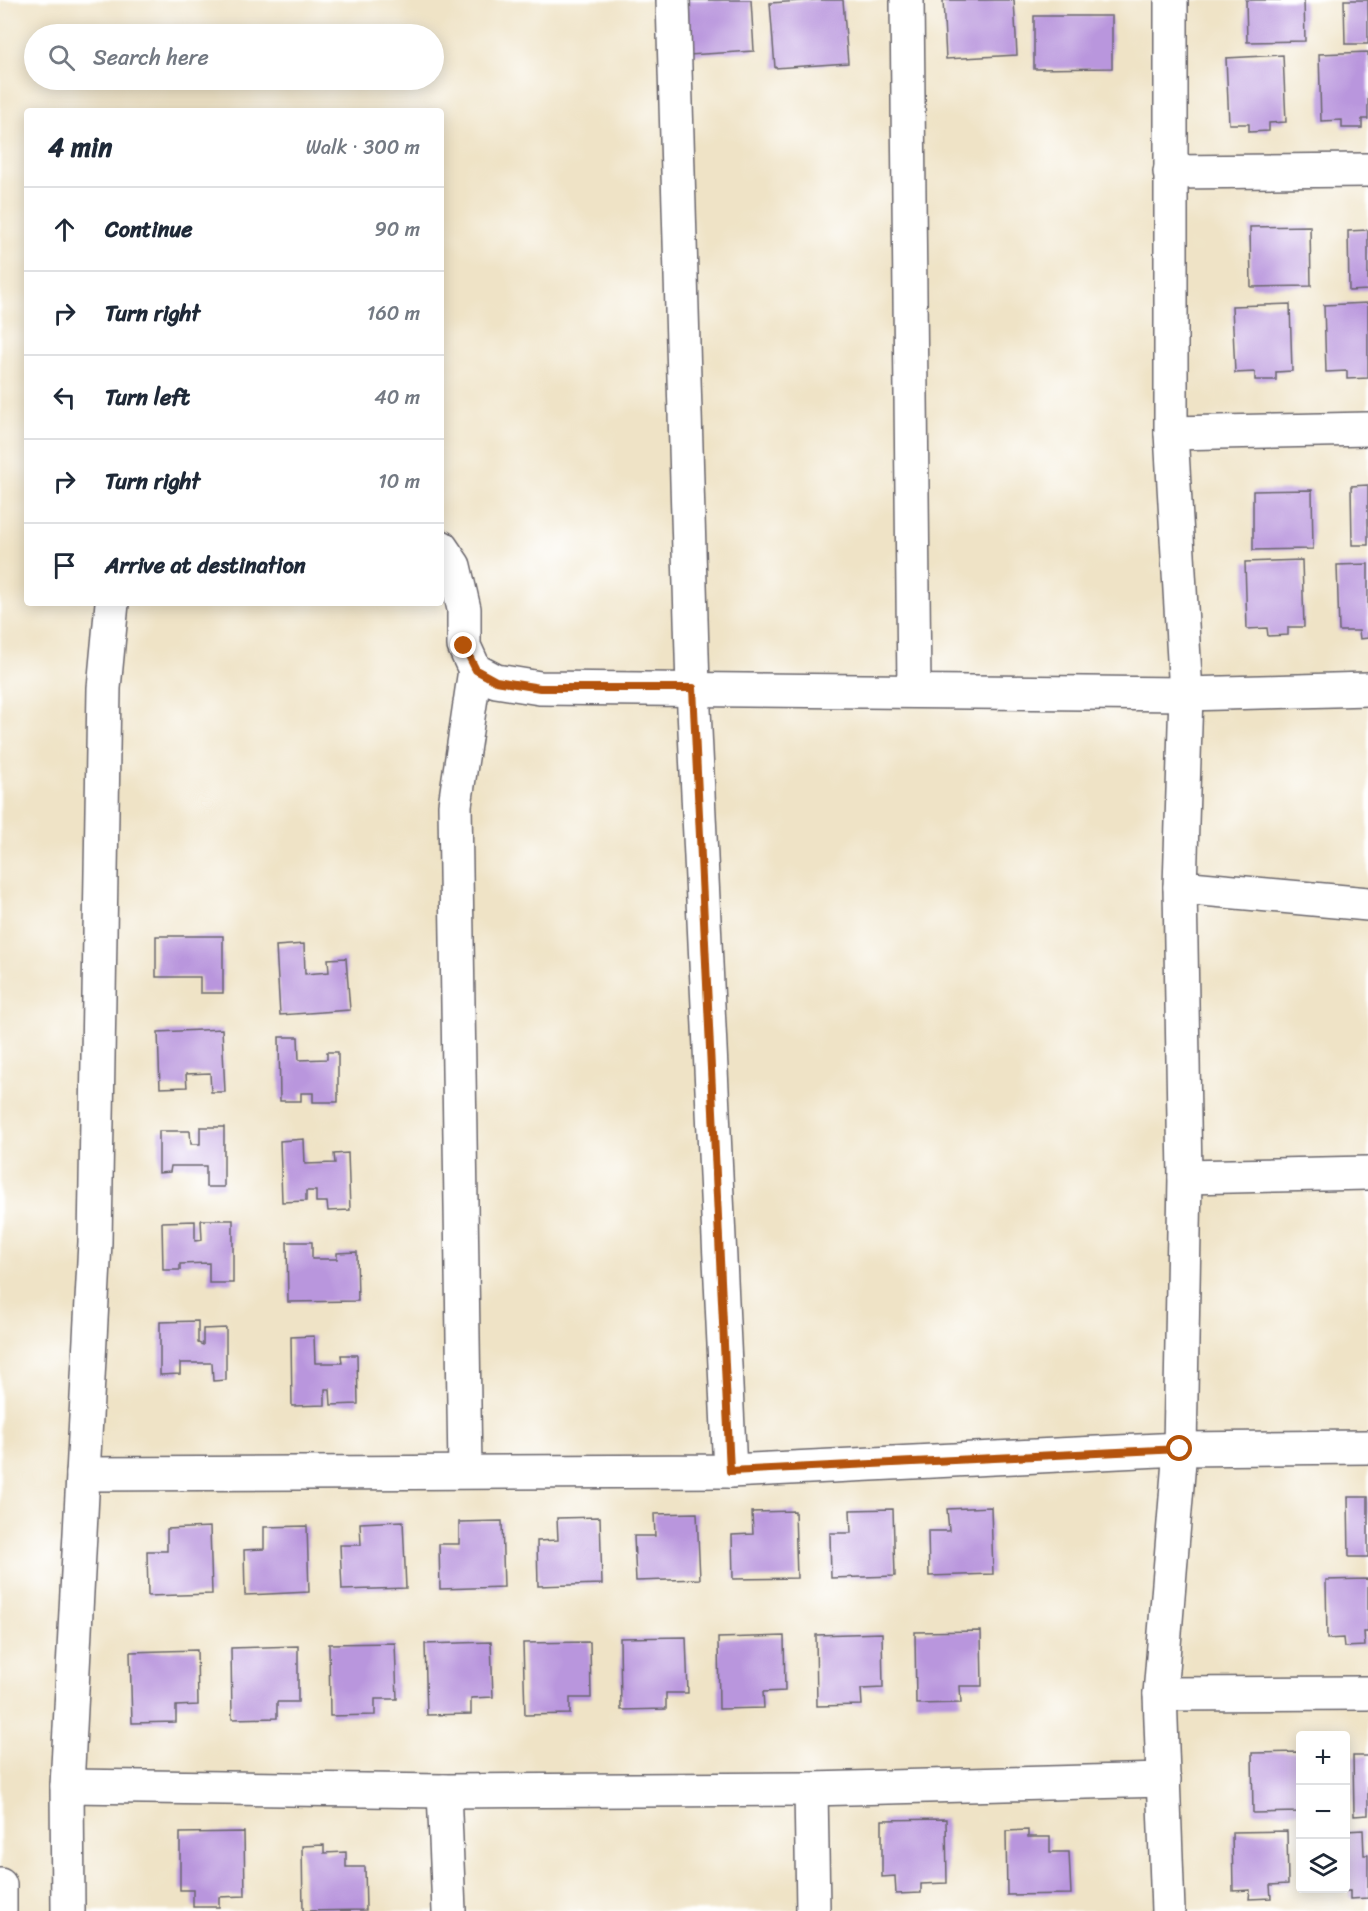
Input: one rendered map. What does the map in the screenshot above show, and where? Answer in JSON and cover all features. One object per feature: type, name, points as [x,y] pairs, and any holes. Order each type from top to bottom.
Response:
[{"type":"street","points":[[673,0],[693,688],[730,1471]]},
{"type":"street","points":[[907,0],[914,691]]},
{"type":"street","points":[[1168,1911],[1160,1694],[1180,1449],[1185,1177],[1180,887],[1186,694],[1171,433],[1171,0]]},
{"type":"street","points":[[1170,172],[1368,171]]},
{"type":"street","points":[[1171,433],[1368,429]]},
{"type":"street","points":[[444,551],[454,566],[464,609],[464,646],[476,670],[496,681],[540,688],[1186,694],[1368,689]]},
{"type":"street","points":[[68,1911],[67,1786],[95,1242],[104,688],[112,606]]},
{"type":"street","points":[[465,1471],[455,805],[476,670]]},
{"type":"street","points":[[1180,887],[1368,904]]},
{"type":"street","points":[[1185,1177],[1368,1173]]},
{"type":"street","points":[[83,1474],[730,1471],[1180,1449],[1368,1447]]},
{"type":"street","points":[[1160,1694],[1368,1693]]},
{"type":"street","points":[[67,1786],[444,1791],[811,1790],[1164,1780]]},
{"type":"street","points":[[811,1790],[813,1911]]},
{"type":"street","points":[[444,1791],[449,1911]]},
{"type":"street","points":[[0,1885],[0,1911]]},
{"type":"building","points":[[685,0],[751,0],[754,51],[688,55]]},
{"type":"building","points":[[843,0],[848,63],[775,68],[770,3]]},
{"type":"building","points":[[943,0],[1014,0],[1017,55],[946,59]]},
{"type":"building","points":[[1246,0],[1304,0],[1305,41],[1247,42]]},
{"type":"building","points":[[1344,0],[1368,0],[1368,44],[1345,44]]},
{"type":"building","points":[[1034,16],[1112,16],[1112,68],[1034,69]]},
{"type":"building","points":[[1368,52],[1368,119],[1362,119],[1362,128],[1342,128],[1342,120],[1321,121],[1319,54]]},
{"type":"building","points":[[1283,55],[1286,122],[1269,123],[1269,131],[1249,132],[1249,124],[1229,124],[1226,58]]},
{"type":"building","points":[[1310,226],[1311,286],[1251,287],[1250,227]]},
{"type":"building","points":[[1368,230],[1368,290],[1349,291],[1348,231]]},
{"type":"building","points":[[1368,303],[1368,378],[1347,379],[1347,371],[1326,372],[1324,305]]},
{"type":"building","points":[[1290,304],[1292,371],[1276,372],[1276,380],[1255,380],[1255,372],[1235,373],[1232,306]]},
{"type":"building","points":[[1368,485],[1368,545],[1352,545],[1351,486]]},
{"type":"building","points":[[1312,490],[1313,549],[1253,550],[1253,491]]},
{"type":"building","points":[[1302,560],[1304,627],[1288,627],[1288,635],[1268,636],[1267,628],[1247,629],[1245,562]]},
{"type":"building","points":[[1368,564],[1368,638],[1360,639],[1359,631],[1339,631],[1337,565]]},
{"type":"building","points":[[156,936],[223,936],[223,993],[200,993],[200,977],[156,977]]},
{"type":"building","points":[[304,944],[305,974],[329,972],[328,959],[346,958],[350,1010],[280,1015],[276,946]]},
{"type":"building","points":[[222,1029],[225,1092],[211,1092],[210,1073],[186,1074],[187,1087],[160,1088],[158,1032]]},
{"type":"building","points":[[279,1037],[298,1037],[299,1060],[327,1059],[327,1052],[338,1052],[338,1102],[313,1102],[313,1093],[301,1093],[301,1101],[280,1101]]},
{"type":"building","points":[[200,1127],[224,1127],[224,1187],[206,1187],[206,1166],[171,1166],[170,1172],[159,1173],[159,1131],[190,1131],[191,1144],[200,1144]]},
{"type":"building","points":[[304,1139],[305,1164],[335,1163],[334,1154],[348,1153],[350,1210],[328,1211],[327,1202],[316,1202],[316,1191],[306,1191],[306,1201],[282,1202],[280,1141]]},
{"type":"building","points":[[201,1220],[233,1220],[233,1283],[209,1283],[209,1263],[180,1264],[180,1270],[163,1270],[162,1222],[195,1221],[195,1241],[202,1240]]},
{"type":"building","points":[[287,1242],[312,1242],[312,1259],[337,1259],[337,1253],[357,1252],[358,1301],[288,1302]]},
{"type":"building","points":[[198,1321],[198,1343],[203,1345],[203,1329],[226,1328],[226,1380],[213,1381],[212,1363],[180,1363],[180,1374],[160,1375],[160,1322]]},
{"type":"building","points":[[314,1336],[315,1363],[342,1363],[341,1355],[357,1355],[358,1404],[331,1405],[330,1389],[325,1389],[325,1405],[292,1406],[291,1337]]},
{"type":"building","points":[[1348,1497],[1368,1497],[1368,1557],[1349,1557]]},
{"type":"building","points":[[991,1507],[993,1574],[929,1576],[928,1531],[949,1531],[947,1509]]},
{"type":"building","points":[[893,1509],[895,1576],[831,1578],[830,1533],[851,1533],[850,1510]]},
{"type":"building","points":[[795,1511],[797,1578],[733,1579],[732,1535],[753,1534],[752,1512]]},
{"type":"building","points":[[697,1513],[700,1579],[636,1581],[634,1536],[655,1536],[654,1514]]},
{"type":"building","points":[[600,1517],[602,1584],[538,1586],[537,1541],[558,1540],[557,1518]]},
{"type":"building","points":[[403,1521],[406,1588],[342,1590],[340,1545],[361,1545],[360,1523]]},
{"type":"building","points":[[502,1521],[504,1587],[440,1589],[439,1544],[459,1544],[459,1522]]},
{"type":"building","points":[[307,1526],[309,1592],[245,1595],[244,1550],[264,1549],[264,1527]]},
{"type":"building","points":[[210,1527],[212,1594],[148,1596],[147,1551],[167,1551],[167,1529]]},
{"type":"building","points":[[1368,1579],[1368,1632],[1364,1632],[1365,1646],[1344,1647],[1343,1638],[1327,1639],[1326,1580]]},
{"type":"building","points":[[981,1631],[982,1686],[960,1686],[961,1703],[916,1704],[915,1632]]},
{"type":"building","points":[[882,1633],[883,1688],[861,1689],[862,1705],[817,1706],[816,1635]]},
{"type":"building","points":[[784,1636],[785,1691],[763,1692],[764,1708],[719,1709],[718,1638]]},
{"type":"building","points":[[686,1637],[688,1693],[666,1693],[666,1709],[621,1710],[620,1638]]},
{"type":"building","points":[[491,1642],[493,1697],[471,1698],[471,1714],[427,1715],[425,1644]]},
{"type":"building","points":[[590,1642],[591,1698],[570,1698],[570,1714],[525,1715],[523,1643]]},
{"type":"building","points":[[395,1643],[397,1699],[375,1699],[375,1715],[330,1716],[329,1644]]},
{"type":"building","points":[[298,1646],[298,1702],[277,1702],[277,1718],[232,1719],[231,1648]]},
{"type":"building","points":[[197,1650],[198,1705],[176,1706],[176,1722],[132,1723],[130,1652]]},
{"type":"building","points":[[1296,1752],[1296,1812],[1253,1813],[1252,1753]]},
{"type":"building","points":[[1353,1756],[1368,1756],[1368,1815],[1354,1816]]},
{"type":"building","points":[[946,1819],[947,1883],[921,1884],[921,1893],[896,1894],[895,1876],[882,1877],[882,1820]]},
{"type":"building","points":[[1028,1830],[1028,1837],[1050,1837],[1050,1852],[1069,1852],[1071,1894],[1007,1895],[1006,1831]]},
{"type":"building","points":[[1363,1830],[1364,1855],[1368,1855],[1368,1898],[1350,1899],[1350,1831]]},
{"type":"building","points":[[1287,1831],[1288,1884],[1270,1885],[1271,1898],[1249,1899],[1250,1890],[1233,1891],[1232,1832]]},
{"type":"building","points":[[244,1832],[245,1896],[219,1897],[219,1907],[193,1907],[193,1890],[180,1890],[180,1833]]},
{"type":"building","points":[[324,1845],[324,1853],[346,1852],[346,1867],[365,1867],[366,1910],[303,1911],[302,1846]]},
{"type":"route","points":[[464,646],[476,670],[496,681],[540,688],[693,688],[730,1471],[1180,1449]]}]
